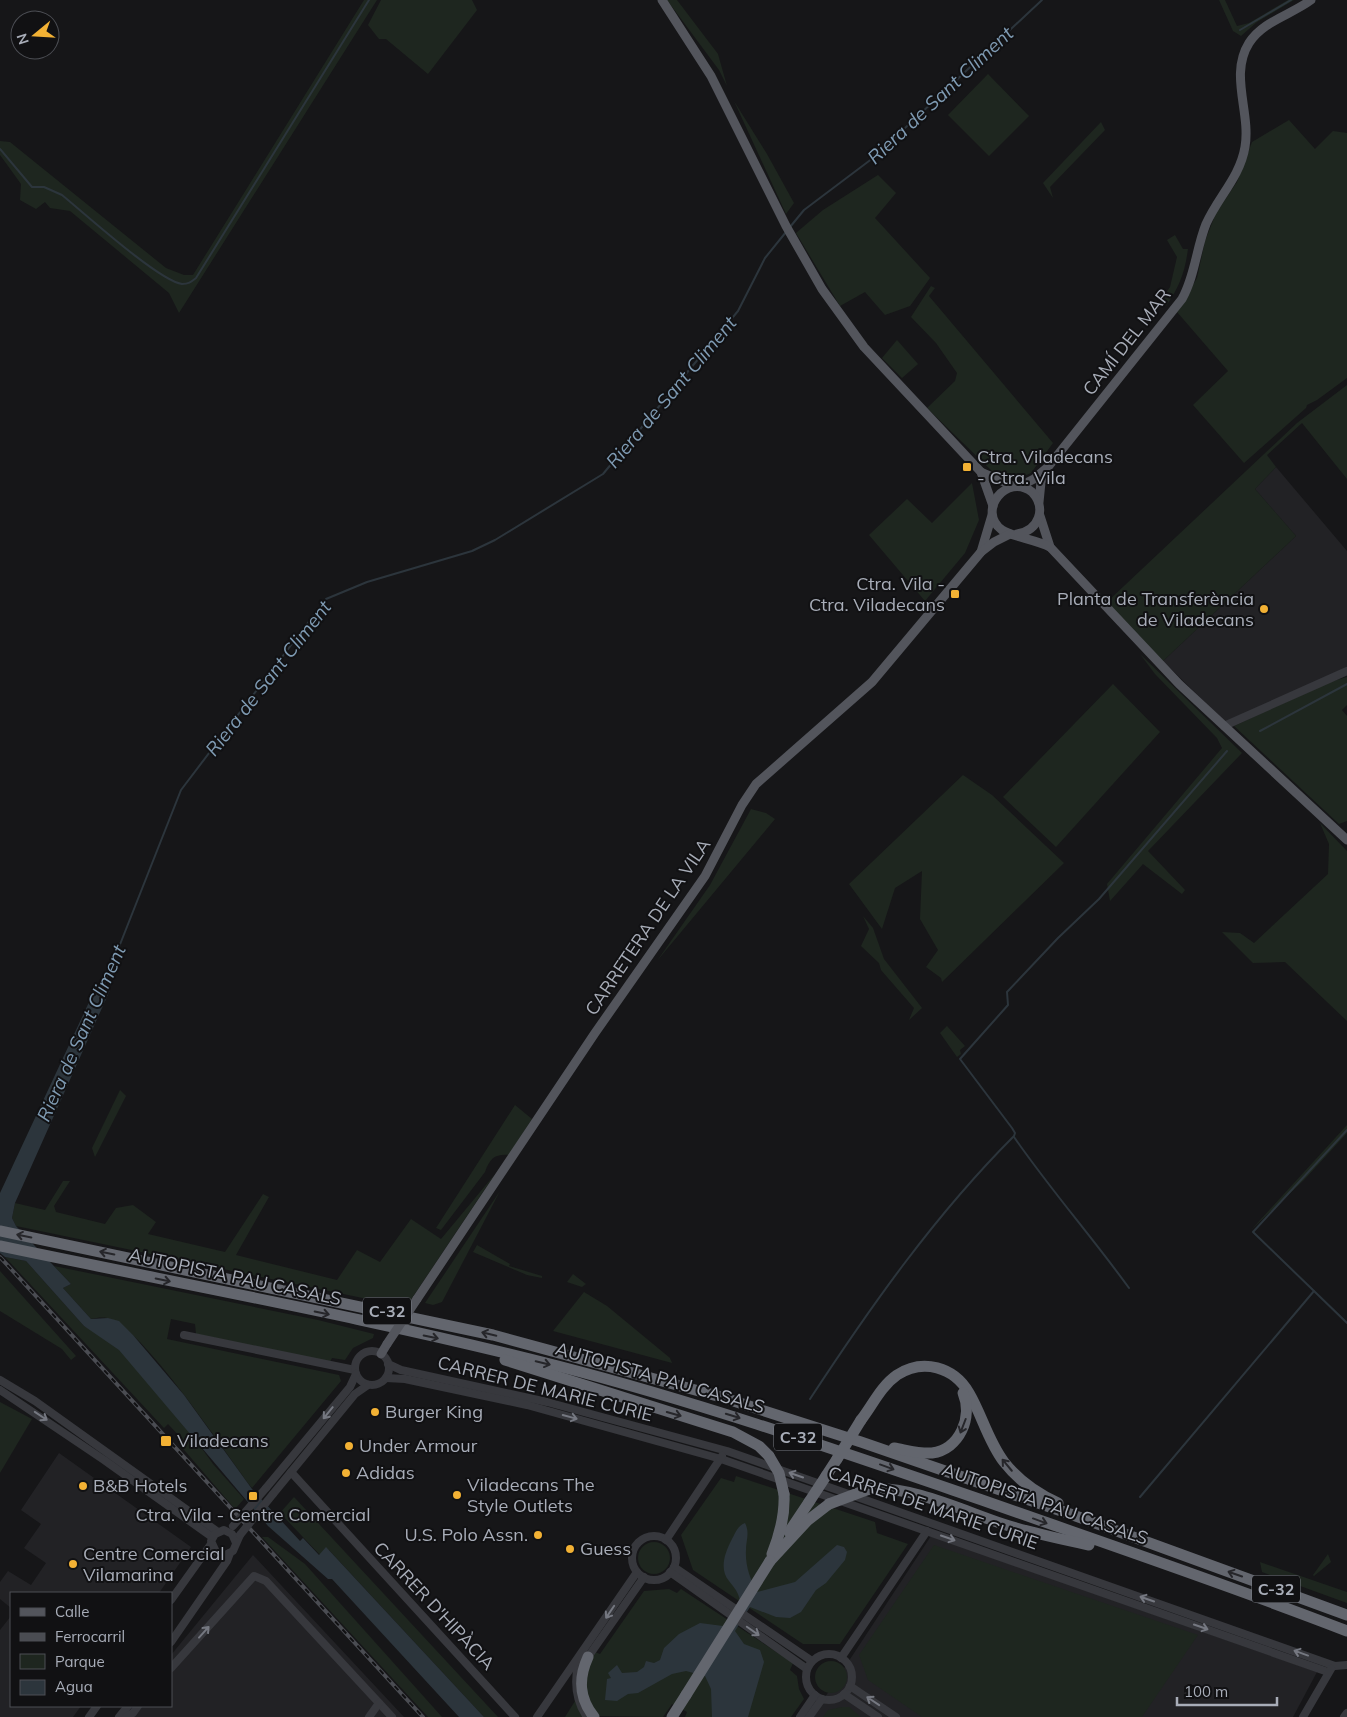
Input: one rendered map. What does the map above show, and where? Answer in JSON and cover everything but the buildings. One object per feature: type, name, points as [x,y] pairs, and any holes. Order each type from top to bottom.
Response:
[{"type":"highway","name":"AUTOPISTA PAU CASALS","points":[[0,1231],[502,1337],[721,1397],[861,1442],[1073,1515],[1347,1615]]},
{"type":"highway","name":"AUTOPISTA PAU CASALS","points":[[0,1246],[461,1343],[576,1371],[771,1428],[1267,1600],[1347,1630]]},
{"type":"highway","points":[[461,1343],[530,1369],[733,1432],[759,1446],[769,1456],[780,1473],[784,1494],[782,1526],[770,1560]]},
{"type":"highway","points":[[666,1717],[675,1714],[770,1560],[861,1420],[875,1400],[897,1376],[923,1366],[942,1370],[956,1376],[966,1388],[991,1442],[1018,1478],[1073,1515]]},
{"type":"highway","points":[[861,1442],[922,1453],[938,1451],[952,1443],[963,1429],[966,1404],[959,1385],[942,1370]]},
{"type":"highway","points":[[770,1560],[807,1521],[829,1504],[851,1494],[869,1489],[906,1491],[1039,1534],[1128,1552]]},
{"type":"highway","points":[[584,1656],[581,1692],[588,1709],[594,1717]]},
{"type":"main road","points":[[662,0],[711,76],[793,240],[826,296],[864,347],[981,472],[1031,491],[1039,502],[1040,516],[1050,547],[1180,684],[1347,840]]},
{"type":"main road","name":"CAMÍ DEL MAR","points":[[1017,486],[1037,477],[1048,467],[1182,300],[1191,281],[1207,222],[1237,172],[1243,155],[1246,121],[1240,76],[1244,54],[1252,40],[1263,28],[1311,0]]},
{"type":"main road","name":"CAMÍ DEL MAR","points":[[1039,502],[1041,482],[1048,467]]},
{"type":"main road","points":[[981,472],[999,527],[1050,547]]},
{"type":"main road","points":[[981,552],[992,510],[999,493],[1017,486]]},
{"type":"main road","points":[[981,552],[994,542],[1030,530],[1040,516]]},
{"type":"main road","name":"CARRETERA DE LA VILA","points":[[381,1354],[595,1033],[705,876],[742,805],[756,784],[872,682],[981,552]]},
{"type":"street","points":[[1224,726],[1347,671]]},
{"type":"street","points":[[172,1641],[227,1561],[240,1535],[269,1491],[350,1387],[356,1372],[356,1362],[361,1356],[369,1352],[381,1354],[388,1364],[386,1378],[376,1385],[368,1385],[362,1382],[356,1372],[184,1336]]},
{"type":"street","name":"CARRER DE MARIE CURIE","points":[[388,1364],[398,1370],[547,1402],[727,1451],[1335,1666],[1347,1665]]},
{"type":"street","name":"CARRER DE MARIE CURIE","points":[[386,1378],[404,1379],[527,1405],[721,1458],[1328,1672]]},
{"type":"street","points":[[0,1380],[34,1401],[214,1538],[218,1553],[230,1553]]},
{"type":"street","points":[[172,1599],[214,1538],[230,1529],[291,1472],[355,1394],[368,1385]]},
{"type":"street","points":[[0,1390],[104,1460],[214,1538]]},
{"type":"street","points":[[666,1540],[727,1451]]},
{"type":"street","name":"CARRER D'HIPÀCIA","points":[[291,1472],[515,1716]]},
{"type":"street","points":[[230,1529],[236,1543]]},
{"type":"street","points":[[841,1658],[927,1531]]},
{"type":"street","points":[[651,1536],[666,1540],[674,1549],[672,1570],[658,1579],[640,1574],[632,1560],[632,1553],[639,1542],[651,1536]]},
{"type":"street","points":[[672,1570],[812,1661]]},
{"type":"street","points":[[672,1570],[807,1669]]},
{"type":"street","points":[[537,1717],[584,1656],[640,1574]]},
{"type":"street","points":[[172,1667],[254,1576],[266,1581],[392,1717]]},
{"type":"street","points":[[826,1654],[841,1658],[850,1670],[850,1686],[844,1694],[836,1699],[818,1697],[806,1680],[807,1669],[812,1661],[826,1654]]},
{"type":"street","points":[[584,1656],[576,1689],[579,1702],[588,1717]]},
{"type":"street","points":[[1303,1717],[1328,1672],[1335,1666]]},
{"type":"street","points":[[850,1686],[896,1717]]},
{"type":"street","points":[[844,1694],[878,1717]]},
{"type":"street","points":[[800,1717],[818,1697]]},
{"type":"street","points":[[809,1717],[818,1697]]},
{"type":"street","points":[[369,1717],[379,1703]]},
{"type":"street","points":[[119,1717],[130,1712]]},
{"type":"street","points":[[1344,1717],[1347,1713]]},
{"type":"shaded area","points":[[1276,467],[1347,551],[1347,667],[1226,723],[1163,661],[1296,536],[1255,489]]},
{"type":"shaded area","points":[[59,1453],[191,1547],[160,1592],[10,1592],[10,1607],[0,1599],[0,1582],[8,1571],[31,1585],[46,1563],[24,1548],[41,1524],[21,1510]]},
{"type":"shaded area","points":[[931,1536],[1317,1672],[1293,1717],[812,1717]]},
{"type":"shaded area","points":[[253,1555],[404,1717],[120,1717],[128,1707],[172,1707],[172,1654]]},
{"type":"shaded area","points":[[10,1617],[10,1707],[80,1707],[73,1717],[0,1717],[0,1630]]},
{"type":"green space","points":[[364,0],[377,0],[179,313],[169,293],[70,211],[50,208],[45,202],[36,209],[20,200],[21,184],[0,155],[0,141],[10,142],[166,268],[184,275],[193,275]]},
{"type":"green space","points":[[381,0],[472,0],[477,10],[428,74],[386,39],[379,39],[368,25]]},
{"type":"green space","points":[[667,0],[677,0],[718,54],[727,86],[719,70]]},
{"type":"green space","points":[[1219,0],[1225,0],[1237,26],[1249,23],[1288,0],[1294,0],[1257,22],[1241,36],[1233,31]]},
{"type":"green space","points":[[988,74],[1029,116],[989,156],[948,115]]},
{"type":"green space","points":[[734,101],[767,154],[794,203],[786,214]]},
{"type":"green space","points":[[1289,120],[1315,149],[1333,131],[1347,133],[1347,378],[1307,405],[1306,408],[1244,463],[1193,405],[1228,371],[1177,312],[1197,278],[1205,241],[1216,213],[1237,182],[1252,142]]},
{"type":"green space","points":[[1101,122],[1105,130],[1050,187],[1053,198],[1043,183]]},
{"type":"green space","points":[[878,175],[896,193],[875,218],[930,278],[910,306],[885,315],[865,292],[840,306],[796,233],[823,210]]},
{"type":"green space","points":[[1175,235],[1183,249],[1188,249],[1181,279],[1166,306],[1160,302],[1170,287],[1177,257],[1167,240]]},
{"type":"green space","points":[[931,286],[935,288],[929,296],[1053,443],[1031,473],[1017,479],[996,475],[927,408],[955,381],[957,373],[936,343],[911,317]]},
{"type":"green space","points":[[897,340],[918,364],[902,378],[882,358]]},
{"type":"green space","points":[[1347,385],[1347,479],[1302,423],[1267,455],[1276,467],[1255,489],[1296,536],[1163,661],[1107,602],[1297,423]]},
{"type":"green space","points":[[972,483],[979,520],[965,553],[925,601],[869,535],[907,499],[932,523]]},
{"type":"green space","points":[[1140,654],[1242,753],[1148,851],[1185,890],[1182,894],[1143,864],[1110,901],[1107,884],[1222,748],[1217,738],[1155,674]]},
{"type":"green space","points":[[1347,677],[1347,705],[1342,710],[1347,716],[1347,821],[1339,824],[1234,726],[1330,682]]},
{"type":"green space","points":[[1113,684],[1160,732],[1056,847],[1003,797]]},
{"type":"green space","points":[[963,775],[992,795],[1064,863],[942,982],[941,978],[926,967],[938,950],[920,919],[922,871],[895,888],[882,929],[849,884]]},
{"type":"green space","points":[[751,809],[766,813],[775,819],[657,961],[710,885]]},
{"type":"green space","points":[[1320,823],[1347,851],[1347,1021],[1285,962],[1253,963],[1222,932],[1240,933],[1254,943],[1328,874],[1329,844]]},
{"type":"green space","points":[[863,916],[873,928],[884,959],[922,1008],[909,1020],[914,1008],[881,970],[879,963],[861,946],[869,929]]},
{"type":"green space","points":[[947,1026],[965,1046],[960,1050],[961,1054],[957,1057],[940,1033]]},
{"type":"green space","points":[[120,1090],[126,1096],[95,1157],[92,1148]]},
{"type":"green space","points":[[515,1105],[532,1119],[509,1155],[500,1155],[491,1160],[485,1172],[441,1230],[436,1228]]},
{"type":"green space","points":[[1347,1125],[1347,1133],[1304,1180],[1251,1230]]},
{"type":"green space","points":[[495,1174],[406,1307],[16,1226],[12,1218],[15,1203],[45,1210],[63,1181],[70,1181],[54,1206],[56,1212],[105,1224],[116,1208],[133,1205],[156,1222],[148,1234],[225,1252],[263,1194],[269,1197],[236,1255],[337,1280],[357,1250],[380,1262],[411,1219],[441,1239]]},
{"type":"green space","points":[[500,1191],[442,1302],[433,1305],[425,1303]]},
{"type":"green space","points":[[477,1245],[510,1264],[509,1266],[542,1276],[542,1278],[527,1275],[473,1252]]},
{"type":"green space","points":[[5,1257],[26,1261],[84,1326],[117,1342],[162,1393],[213,1464],[244,1499],[235,1509],[179,1444],[183,1440],[168,1424],[164,1428]]},
{"type":"green space","points":[[54,1266],[318,1320],[374,1334],[373,1338],[353,1348],[345,1360],[332,1358],[330,1362],[196,1334],[195,1324],[171,1319],[167,1339],[339,1375],[341,1381],[252,1488],[161,1366],[122,1326],[107,1318],[91,1319],[63,1288],[71,1284]]},
{"type":"green space","points":[[0,1271],[76,1356],[71,1360],[62,1349],[0,1311]]},
{"type":"green space","points":[[573,1274],[586,1284],[582,1287],[567,1282]]},
{"type":"green space","points":[[584,1292],[607,1306],[670,1358],[672,1363],[553,1331]]},
{"type":"green space","points":[[0,1402],[32,1419],[0,1473]]},
{"type":"green space","points":[[736,1476],[875,1522],[877,1533],[908,1544],[840,1644],[803,1644],[693,1570],[681,1535],[721,1478],[734,1482]]},
{"type":"green space","points":[[294,1497],[498,1717],[484,1717],[329,1550],[322,1557],[280,1513]]},
{"type":"green space","points":[[262,1537],[268,1537],[305,1564],[442,1717],[428,1717]]},
{"type":"green space","points":[[654,1542],[665,1547],[670,1558],[665,1569],[654,1574],[643,1569],[638,1558],[643,1547]]},
{"type":"green space","points":[[934,1545],[1198,1635],[1142,1717],[922,1717],[868,1680],[859,1655]]},
{"type":"green space","points":[[1328,1554],[1331,1562],[1314,1576],[1313,1575]]},
{"type":"green space","points":[[1260,1562],[1347,1592],[1347,1603],[1262,1572]]},
{"type":"green space","points":[[669,1589],[677,1593],[681,1589],[793,1663],[790,1670],[797,1676],[799,1689],[804,1699],[791,1717],[685,1717],[687,1712],[672,1704],[663,1717],[599,1716],[586,1692],[585,1677],[590,1661],[595,1652],[600,1654],[644,1591]]},
{"type":"green space","points":[[831,1661],[842,1666],[847,1677],[842,1688],[831,1693],[820,1688],[815,1677],[820,1666]]},
{"type":"green space","points":[[575,1701],[584,1717],[565,1717]]},
{"type":"green space","points":[[849,1707],[861,1717],[823,1717],[828,1710]]},
{"type":"water","points":[[97,985],[110,990],[15,1203],[12,1218],[16,1226],[71,1284],[63,1288],[91,1319],[108,1318],[119,1321],[133,1335],[184,1395],[252,1489],[300,1541],[303,1538],[319,1555],[326,1547],[484,1717],[459,1717],[332,1579],[328,1579],[268,1526],[119,1350],[84,1326],[26,1261],[5,1257],[0,1253],[0,1193]]},
{"type":"water","points":[[745,1523],[748,1533],[746,1546],[747,1566],[757,1592],[795,1582],[837,1545],[844,1547],[847,1552],[845,1560],[826,1583],[816,1590],[801,1612],[790,1618],[776,1617],[750,1607],[735,1631],[744,1644],[760,1650],[764,1662],[748,1717],[712,1717],[711,1689],[705,1676],[686,1671],[672,1674],[638,1693],[628,1694],[617,1701],[605,1700],[607,1679],[611,1678],[608,1673],[617,1665],[622,1673],[637,1672],[644,1667],[646,1661],[654,1663],[660,1660],[664,1648],[679,1634],[700,1623],[723,1626],[740,1601],[737,1592],[724,1571],[725,1556],[736,1530]]},
{"type":"waterway","points":[[0,149],[32,187],[44,187],[62,195],[122,245],[171,280],[182,284],[191,282],[196,278],[369,0]]},
{"type":"waterway","name":"Riera de Sant Climent","points":[[790,227],[804,210],[873,158],[1042,0]]},
{"type":"waterway","points":[[1240,30],[1291,0]]},
{"type":"waterway","name":"Riera de Sant Climent","points":[[102,990],[181,790],[326,599],[367,582],[472,551],[495,540],[603,474],[738,311],[765,258],[786,232]]},
{"type":"waterway","points":[[1260,731],[1347,684]]},
{"type":"waterway","points":[[810,1399],[856,1330],[905,1262],[957,1197],[1014,1136],[1015,1133],[1012,1128],[960,1059],[1008,1005],[1007,992],[1058,938],[1099,899],[1227,751]]},
{"type":"waterway","points":[[1314,1291],[1253,1232],[1347,1130]]},
{"type":"waterway","points":[[1014,1137],[1129,1288]]},
{"type":"waterway","points":[[1140,1497],[1314,1291],[1347,1323]]},
{"type":"railway","points":[[0,1257],[423,1717]]},
{"type":"place","name":"Ctra. Viladecans - Ctra. Vila","points":[[967,467]]},
{"type":"place","name":"Ctra. Vila - Ctra. Viladecans","points":[[955,594]]},
{"type":"place","name":"Planta de Transferència de Viladecans","points":[[1264,609]]},
{"type":"place","name":"Burger King","points":[[375,1412]]},
{"type":"place","name":"Viladecans","points":[[166,1441]]},
{"type":"place","name":"Under Armour","points":[[349,1446]]},
{"type":"place","name":"Adidas","points":[[346,1473]]},
{"type":"place","name":"B&B Hotels","points":[[83,1486]]},
{"type":"place","name":"Viladecans The Style Outlets","points":[[457,1495]]},
{"type":"place","name":"Ctra. Vila - Centre Comercial","points":[[253,1496]]},
{"type":"place","name":"U.S. Polo Assn.","points":[[538,1535]]},
{"type":"place","name":"Guess","points":[[570,1549]]},
{"type":"place","name":"Centre Comercial Vilamarina","points":[[73,1564]]}]
